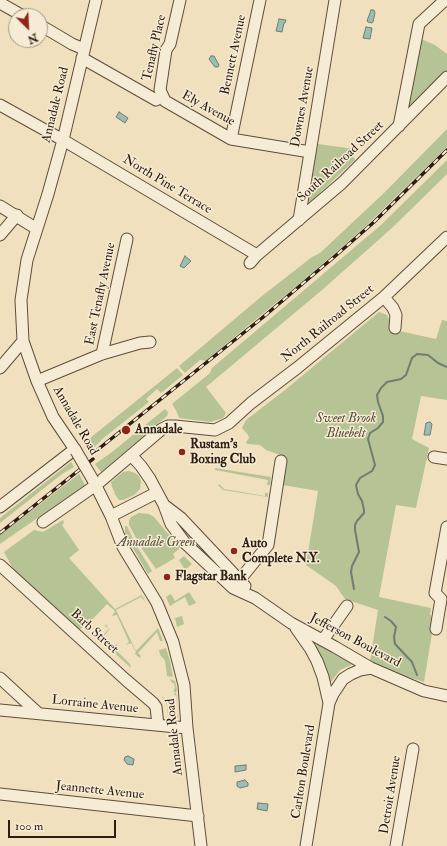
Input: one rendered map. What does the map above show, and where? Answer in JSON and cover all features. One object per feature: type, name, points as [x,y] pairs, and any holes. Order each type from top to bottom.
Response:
[{"type":"street","name":"Annadale Road","points":[[96,0],[63,140],[27,260],[23,280],[21,320],[23,341],[37,381],[53,417],[76,450],[94,482],[123,547],[157,603],[173,642],[184,685],[187,728],[201,846]]},
{"type":"street","name":"Tenafly Place","points":[[161,100],[160,90],[166,50],[170,44],[180,0]]},
{"type":"street","name":"Bennett Avenue","points":[[231,139],[260,0]]},
{"type":"street","name":"Downes Avenue","points":[[298,220],[335,0]]},
{"type":"street","points":[[399,127],[419,24],[445,0]]},
{"type":"street","points":[[0,3],[9,8]]},
{"type":"street","name":"Ely Avenue","points":[[48,30],[161,100],[231,139],[310,152]]},
{"type":"street","name":"South Railroad Street","points":[[254,259],[342,183],[447,77]]},
{"type":"street","name":"North Pine Terrace","points":[[0,105],[63,140],[254,259]]},
{"type":"street","points":[[0,206],[37,229]]},
{"type":"street","points":[[0,235],[17,216]]},
{"type":"street","name":"North Railroad Street","points":[[131,455],[162,429],[168,426],[215,430],[235,419],[252,403],[384,297],[447,237]]},
{"type":"street","name":"East Tenafly Avenue","points":[[102,354],[126,239]]},
{"type":"street","points":[[384,297],[396,315],[395,328]]},
{"type":"street","points":[[0,368],[23,341]]},
{"type":"street","points":[[37,381],[102,354],[140,343],[150,342]]},
{"type":"street","points":[[0,506],[76,450]]},
{"type":"street","points":[[42,522],[131,455]]},
{"type":"street","name":"Jefferson Boulevard","points":[[131,455],[144,471],[164,505],[171,524],[185,542],[236,584],[291,624],[324,640],[371,668],[424,691],[447,696]]},
{"type":"street","points":[[434,457],[447,459]]},
{"type":"street","points":[[236,584],[268,545],[281,462]]},
{"type":"street","points":[[110,516],[156,493]]},
{"type":"street","points":[[436,629],[441,599],[435,593],[447,527]]},
{"type":"street","name":"Barb Street","points":[[0,565],[153,703],[156,707],[158,725]]},
{"type":"street","points":[[324,640],[347,606]]},
{"type":"street","name":"Carlton Boulevard","points":[[291,624],[298,630],[317,661],[323,677],[329,703]]},
{"type":"street","name":"Carlton Boulevard","points":[[306,846],[329,703],[343,679],[360,670],[371,668]]},
{"type":"street","points":[[0,678],[38,713]]},
{"type":"street","name":"Lorraine Avenue","points":[[0,710],[187,728]]},
{"type":"street","name":"Detroit Avenue","points":[[396,846],[413,749]]},
{"type":"street","name":"Jeannette Avenue","points":[[0,794],[198,816]]},
{"type":"green space","points":[[421,39],[435,45],[447,54],[447,71],[425,95],[411,105],[408,103]]},
{"type":"green space","points":[[447,129],[447,147],[367,225],[311,274],[206,361],[200,360],[185,373],[179,366],[262,296],[312,257],[320,253],[385,192]]},
{"type":"green space","points":[[318,144],[354,149],[353,156],[355,160],[311,201],[308,202],[306,200]]},
{"type":"green space","points":[[447,160],[447,174],[392,228],[322,290],[206,387],[226,413],[223,418],[211,422],[179,418],[172,404],[210,373],[212,368],[381,225]]},
{"type":"green space","name":"Sweet Brook Bluebelt","points":[[379,312],[387,315],[390,329],[436,339],[442,320],[447,321],[447,400],[421,396],[412,439],[429,448],[416,508],[396,505],[379,597],[431,608],[430,614],[434,621],[424,682],[395,673],[370,661],[378,610],[345,599],[336,586],[306,565],[318,491],[283,485],[286,457],[266,450],[260,445],[247,444],[246,442],[249,438],[242,428],[246,420],[285,390]]},
{"type":"green space","points":[[177,368],[183,375],[161,393],[157,389],[146,399],[149,402],[94,447],[93,446],[88,449],[84,443]]},
{"type":"green space","points":[[165,409],[168,412],[167,416],[101,472],[95,464]]},
{"type":"green space","points":[[71,462],[74,467],[62,474],[0,523],[0,518]]},
{"type":"green space","points":[[215,468],[271,477],[270,485],[267,485],[268,480],[215,470]]},
{"type":"green space","name":"Annadale Green","points":[[129,471],[139,476],[141,481],[140,489],[134,495],[123,500],[119,500],[114,493],[111,482],[123,472]]},
{"type":"green space","points":[[79,474],[85,485],[0,544],[0,535]]},
{"type":"green space","points":[[219,484],[224,489],[265,496],[265,493],[268,493],[268,497],[223,490],[218,485]]},
{"type":"green space","name":"Annadale Green","points":[[139,513],[149,514],[154,517],[180,548],[173,554],[175,558],[156,569],[142,549],[129,525],[131,517]]},
{"type":"green space","points":[[63,520],[64,523],[62,525],[79,550],[69,558],[115,609],[142,595],[146,602],[141,597],[116,610],[136,651],[158,628],[163,641],[160,641],[157,632],[138,653],[141,656],[140,658],[135,654],[136,652],[131,643],[125,645],[129,642],[117,615],[112,616],[115,611],[107,604],[87,625],[78,630],[21,578],[12,567],[4,552],[34,530],[43,532]]},
{"type":"green space","points":[[177,522],[226,572],[233,582],[197,548],[176,523]]},
{"type":"green space","points":[[125,526],[127,526],[135,543],[152,571],[148,574],[127,538]]},
{"type":"green space","points":[[184,556],[192,564],[185,570],[179,560]]},
{"type":"green space","points":[[189,592],[196,603],[189,606],[185,597],[170,606],[166,597],[171,594],[175,601]]},
{"type":"green space","points":[[182,616],[184,624],[177,627],[175,618]]},
{"type":"green space","points":[[108,628],[109,630],[102,638],[113,647],[117,644],[118,647],[116,650],[130,664],[131,668],[96,636],[98,634],[101,637],[108,630]]},
{"type":"green space","points":[[316,645],[319,645],[353,664],[340,670],[330,683]]},
{"type":"green space","points":[[166,648],[173,677],[167,676],[165,660],[160,655],[159,650]]},
{"type":"green space","points":[[170,679],[175,681],[176,692],[174,692],[174,683],[172,683]]},
{"type":"green space","points":[[162,697],[165,698],[167,704],[169,716],[178,715],[178,718],[168,716],[167,705]]},
{"type":"water","points":[[371,10],[374,10],[375,13],[372,23],[367,21]]},
{"type":"water","points":[[279,19],[286,20],[282,32],[276,31]]},
{"type":"water","points":[[366,27],[372,28],[370,39],[363,38]]},
{"type":"water","points":[[211,56],[214,56],[219,65],[218,67],[215,67],[209,59]]},
{"type":"water","points":[[119,112],[128,118],[125,123],[116,117]]},
{"type":"water","points":[[185,256],[191,261],[184,268],[180,266]]},
{"type":"water","points":[[430,422],[432,424],[430,435],[424,435],[426,423]]},
{"type":"water","points":[[128,756],[134,759],[133,765],[127,764],[124,760],[125,757]]},
{"type":"water","points":[[246,765],[246,770],[235,772],[235,766]]},
{"type":"water","points":[[245,780],[248,783],[248,786],[240,788],[237,786],[237,782]]},
{"type":"water","points":[[258,803],[268,804],[267,811],[257,809]]},
{"type":"waterway","points":[[354,589],[351,572],[352,566],[359,552],[355,525],[364,513],[362,501],[358,494],[356,485],[360,478],[372,471],[375,465],[368,439],[370,433],[378,428],[383,422],[383,416],[377,395],[387,382],[401,379],[406,375],[412,358],[417,354],[428,355],[438,363],[447,367]]},
{"type":"waterway","points":[[385,617],[396,627],[394,637],[395,644],[412,662],[417,675]]},
{"type":"railway","points":[[96,451],[262,318],[334,257],[374,222],[447,150]]},
{"type":"railway","points":[[0,533],[93,459]]},
{"type":"place","name":"Annadale","points":[[126,430]]},
{"type":"place","name":"Rustam's Boxing Club","points":[[182,452]]},
{"type":"place","name":"Auto Complete N.Y.","points":[[234,551]]},
{"type":"place","name":"Flagstar Bank","points":[[167,577]]}]
